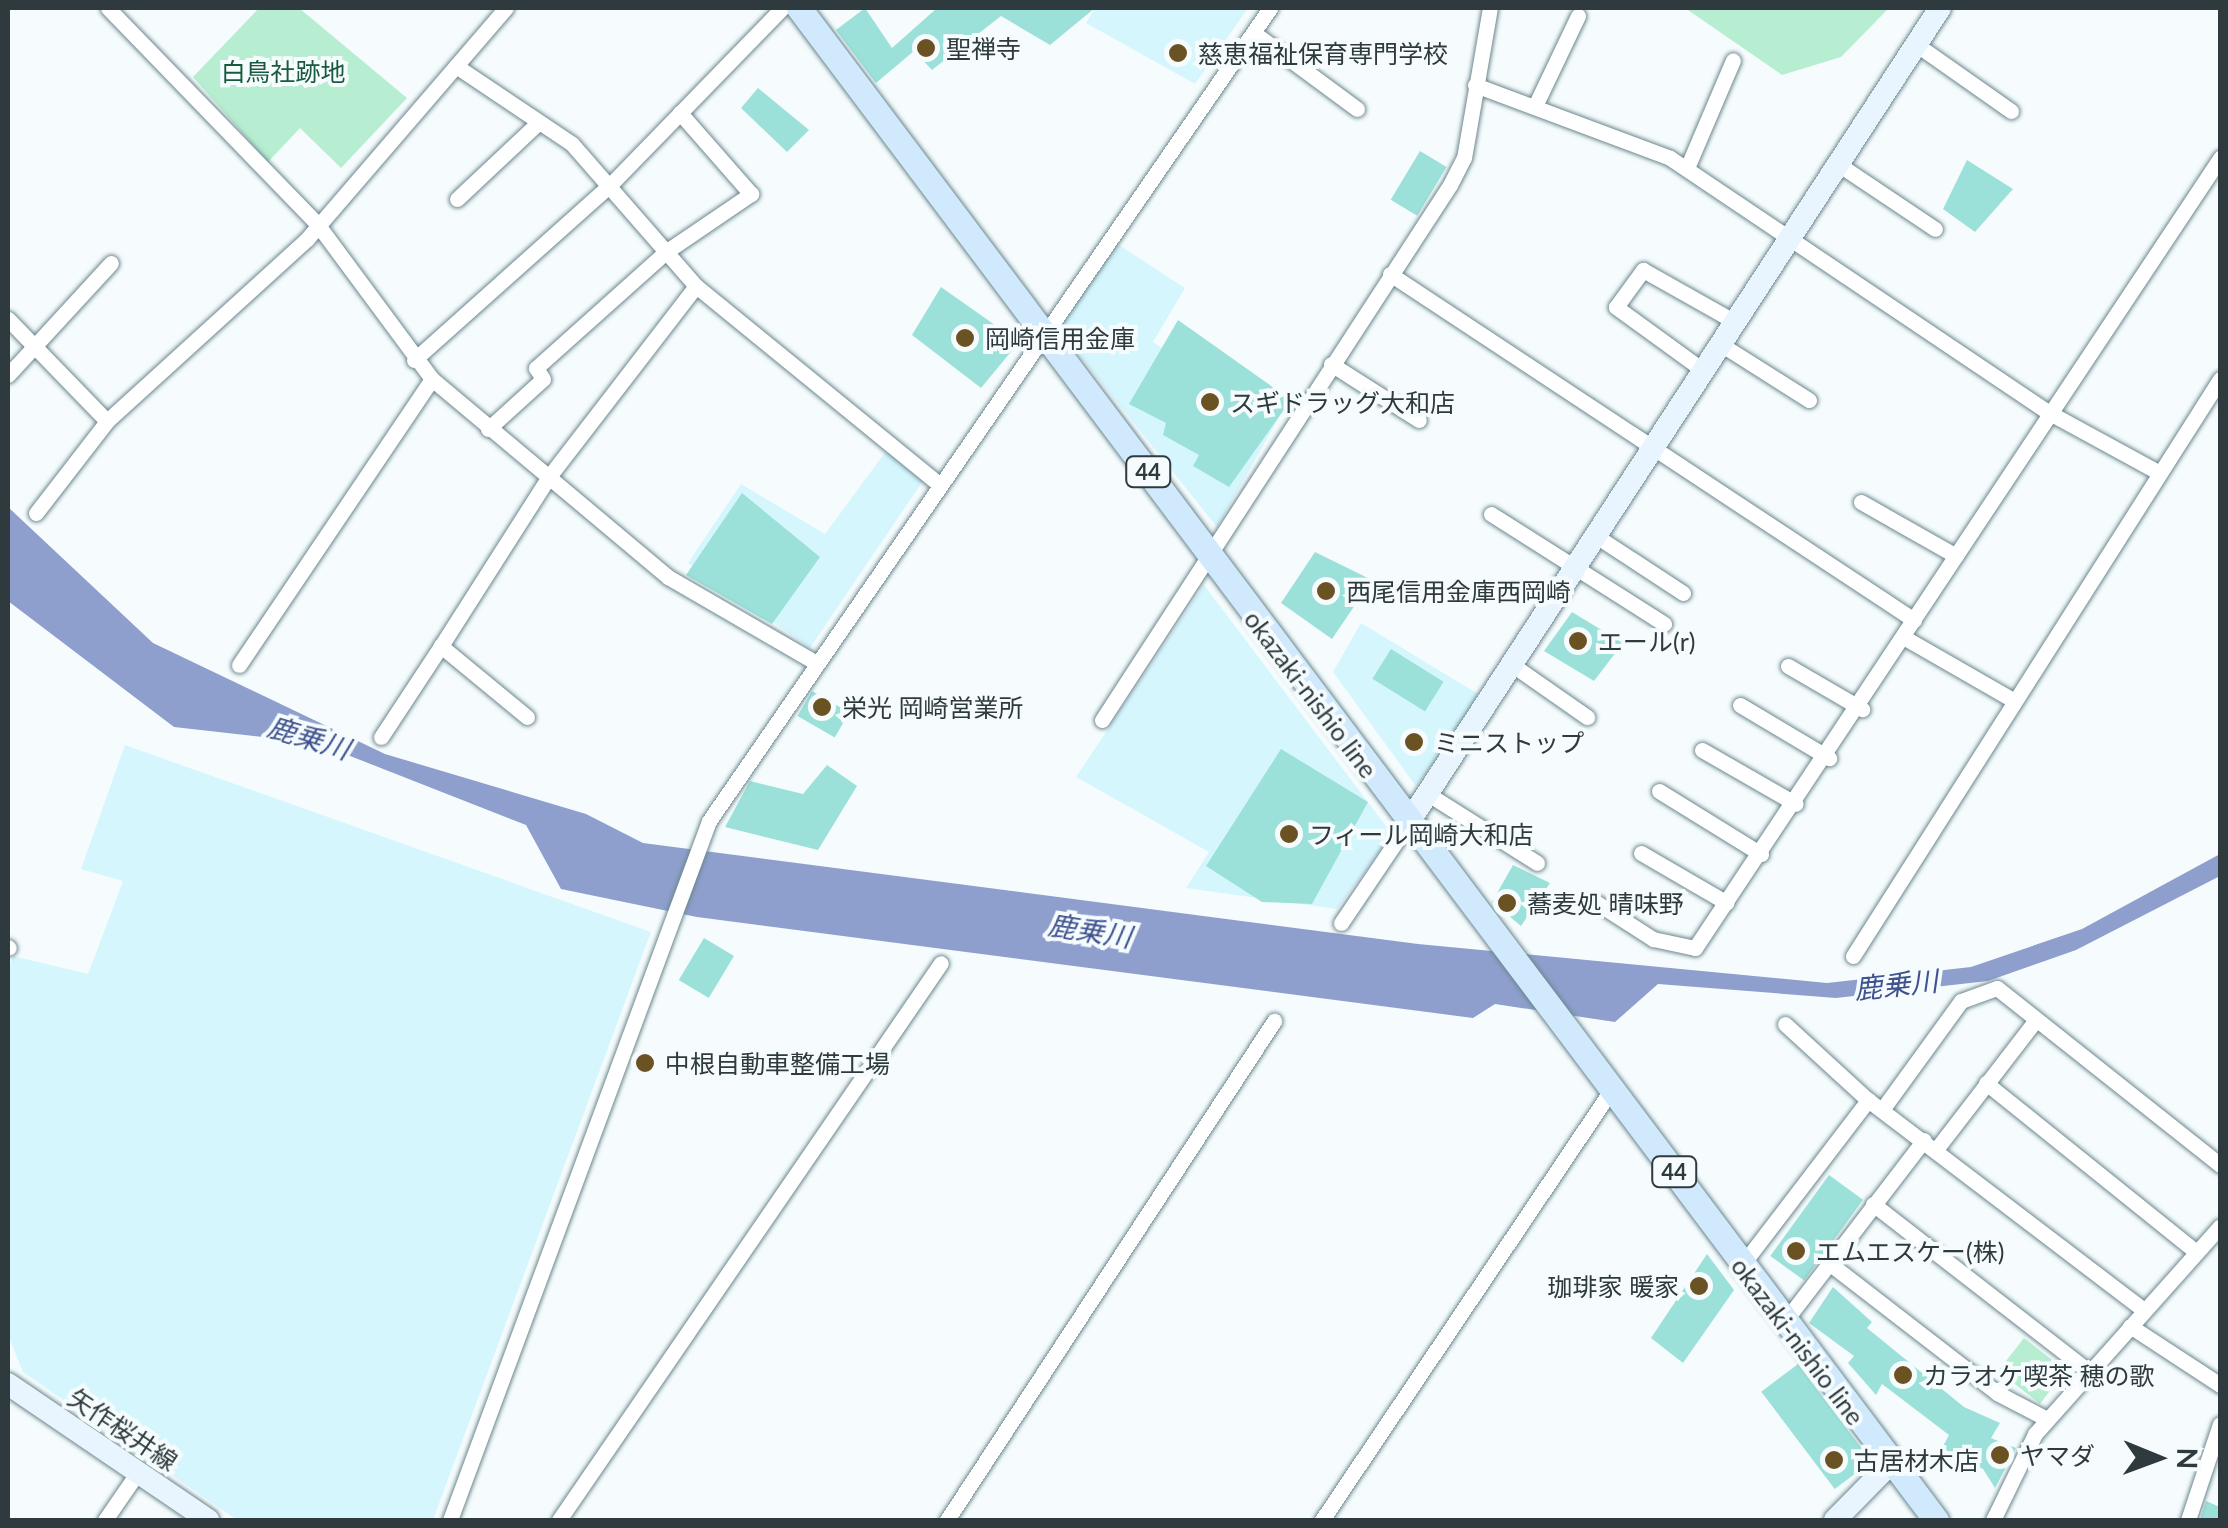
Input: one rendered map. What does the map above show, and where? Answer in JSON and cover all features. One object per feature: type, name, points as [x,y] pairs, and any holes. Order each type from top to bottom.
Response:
[{"type":"main road","name":"okazaki-nishio line","points":[[799,8],[1045,330],[1408,825],[1936,1520]]},
{"type":"street","points":[[108,8],[318,225],[414,360],[432,379],[668,577],[813,661]]},
{"type":"street","points":[[36,512],[107,422],[318,225],[506,8]]},
{"type":"street","points":[[414,360],[611,184],[782,8]]},
{"type":"street","points":[[450,1520],[696,866],[709,820],[935,481],[1270,8]]},
{"type":"street","points":[[1102,720],[1464,158],[1490,8]]},
{"type":"street","points":[[1341,923],[1650,448],[1793,242],[1940,8]]},
{"type":"street","points":[[1534,106],[1578,16]]},
{"type":"street","points":[[1254,33],[1357,109]]},
{"type":"street","points":[[1917,44],[2011,111]]},
{"type":"street","points":[[1687,168],[1733,60]]},
{"type":"street","points":[[456,66],[539,122],[611,184],[696,286],[935,481]]},
{"type":"street","points":[[1475,85],[1687,168],[2046,411],[2158,472]]},
{"type":"street","points":[[488,428],[543,379],[536,368],[667,251],[751,194],[680,113]]},
{"type":"street","points":[[457,198],[539,122]]},
{"type":"street","points":[[1597,903],[1653,938],[1695,948],[1862,709],[2046,411],[2220,158]]},
{"type":"street","points":[[1841,166],[1935,230]]},
{"type":"street","points":[[8,375],[110,263]]},
{"type":"street","points":[[1704,371],[1616,307],[1643,270],[1737,323]]},
{"type":"street","points":[[1390,274],[1914,620]]},
{"type":"street","points":[[381,737],[548,478],[696,286]]},
{"type":"street","points":[[8,320],[107,422]]},
{"type":"street","points":[[1722,344],[1809,400]]},
{"type":"street","points":[[1330,364],[1419,420]]},
{"type":"street","points":[[239,665],[432,379]]},
{"type":"street","points":[[1853,956],[2010,699],[2220,379]]},
{"type":"street","points":[[1861,502],[1956,556]]},
{"type":"street","points":[[1491,514],[1664,624]]},
{"type":"street","points":[[1596,536],[1683,592]]},
{"type":"street","points":[[1904,638],[2010,699]]},
{"type":"street","points":[[441,646],[528,717]]},
{"type":"street","points":[[1511,664],[1587,717]]},
{"type":"street","points":[[1788,666],[1862,709]]},
{"type":"street","points":[[1740,704],[1828,758]]},
{"type":"street","points":[[1702,750],[1796,804]]},
{"type":"street","points":[[1659,791],[1761,854]]},
{"type":"street","points":[[1428,794],[1537,863]]},
{"type":"street","points":[[1641,852],[1727,903]]},
{"type":"street","points":[[559,1520],[941,963]]},
{"type":"street","points":[[1742,1265],[1961,1001],[1997,988],[2220,1165]]},
{"type":"street","points":[[1785,1322],[1874,1204],[1986,1084],[2035,1021]]},
{"type":"street","points":[[948,1520],[1274,1022]]},
{"type":"street","points":[[1785,1024],[1876,1103],[2142,1309]]},
{"type":"street","points":[[1986,1084],[2196,1252]]},
{"type":"street","points":[[1322,1520],[1612,1089]]},
{"type":"street","points":[[1874,1204],[2086,1369]]},
{"type":"street","points":[[1993,1520],[2047,1419],[2086,1369],[2220,1226]]},
{"type":"street","points":[[1829,1263],[1997,1393],[2047,1419]]},
{"type":"street","points":[[2130,1326],[2220,1385]]},
{"type":"street","name":"矢作桜井線","points":[[8,1384],[208,1520]]},
{"type":"street","points":[[2188,1520],[2220,1424]]},
{"type":"street","points":[[1835,1520],[1890,1464]]},
{"type":"street","points":[[105,1520],[138,1472]]},
{"type":"shaded area","name":"慈恵福祉保育専門学校","points":[[1095,8],[1248,8],[1195,84],[1086,23]]},
{"type":"shaded area","points":[[1116,243],[1185,288],[1153,342],[1276,423],[1217,527],[1056,326]]},
{"type":"shaded area","points":[[889,447],[927,475],[810,648],[688,563],[741,484],[825,534]]},
{"type":"shaded area","points":[[1204,585],[1392,834],[1337,909],[1186,888],[1209,852],[1076,777]]},
{"type":"shaded area","points":[[1361,623],[1483,697],[1416,786],[1333,672]]},
{"type":"shaded area","points":[[125,745],[651,932],[433,1520],[237,1520],[23,1372],[8,1335],[8,971],[13,956],[88,974],[123,881],[81,869]]},
{"type":"green space","name":"白鳥社跡地","points":[[259,8],[299,8],[407,98],[341,168],[300,128],[268,162],[193,77]]},
{"type":"green space","points":[[1685,8],[1889,8],[1841,57],[1782,75]]},
{"type":"green space","points":[[2024,1338],[2066,1371],[2040,1404],[1998,1371]]},
{"type":"water","name":"鹿乗川","points":[[8,507],[153,643],[385,754],[586,814],[643,843],[1418,944],[1827,983],[1971,967],[2082,929],[2220,854],[2220,876],[2076,950],[1988,981],[1836,998],[1658,984],[1615,1022],[1495,1004],[1473,1018],[697,917],[561,889],[526,825],[317,743],[174,727],[8,601]]},
{"type":"building","name":"聖禅寺","points":[[865,8],[892,48],[937,8],[1095,8],[1050,45],[1001,16],[932,70],[914,51],[876,83],[836,30]]},
{"type":"building","points":[[758,88],[809,130],[787,152],[741,108]]},
{"type":"building","points":[[1420,151],[1447,167],[1417,216],[1391,200]]},
{"type":"building","points":[[1967,160],[2013,189],[1975,232],[1943,209]]},
{"type":"building","name":"岡崎信用金庫","points":[[941,287],[1019,342],[981,388],[912,335]]},
{"type":"building","name":"スギドラッグ大和店","points":[[1178,320],[1291,400],[1229,487],[1193,466],[1199,455],[1163,435],[1166,423],[1129,404]]},
{"type":"building","points":[[742,493],[820,557],[772,624],[686,575]]},
{"type":"building","name":"西尾信用金庫西岡崎","points":[[1315,552],[1372,580],[1332,639],[1281,603]]},
{"type":"building","points":[[1572,612],[1623,643],[1594,681],[1544,651]]},
{"type":"building","points":[[1391,649],[1444,682],[1425,712],[1372,679]]},
{"type":"building","points":[[812,691],[849,712],[835,738],[798,716]]},
{"type":"building","name":"フィール岡崎大和店","points":[[1281,749],[1368,802],[1312,904],[1262,902],[1206,866]]},
{"type":"building","points":[[827,765],[857,786],[818,850],[725,827],[750,781],[803,794]]},
{"type":"building","points":[[1513,865],[1550,883],[1521,926],[1492,902]]},
{"type":"building","points":[[704,938],[734,956],[709,998],[679,980]]},
{"type":"building","points":[[1829,1175],[1863,1200],[1804,1281],[1770,1256]]},
{"type":"building","points":[[1707,1254],[1734,1290],[1683,1363],[1651,1338]]},
{"type":"building","points":[[1833,1287],[1872,1322],[1867,1328],[1964,1407],[2000,1423],[1991,1438],[2016,1448],[1995,1488],[1983,1469],[1942,1448],[1949,1435],[1882,1384],[1876,1395],[1848,1363],[1854,1356],[1809,1323]]},
{"type":"building","points":[[1798,1364],[1871,1461],[1835,1489],[1761,1392]]},
{"type":"building","points":[[2206,1501],[2220,1507],[2220,1520],[2200,1520]]},
{"type":"place","name":"聖禅寺","points":[[926,48]]},
{"type":"place","name":"慈恵福祉保育専門学校","points":[[1178,53]]},
{"type":"place","name":"岡崎信用金庫","points":[[965,338]]},
{"type":"place","name":"スギドラッグ大和店","points":[[1210,402]]},
{"type":"place","name":"西尾信用金庫西岡崎","points":[[1326,591]]},
{"type":"place","name":"エール(r)","points":[[1578,641]]},
{"type":"place","name":"栄光 岡崎営業所","points":[[822,707]]},
{"type":"place","name":"ミニストップ","points":[[1414,742]]},
{"type":"place","name":"フィール岡崎大和店","points":[[1289,834]]},
{"type":"place","name":"蕎麦処 晴味野","points":[[1507,903]]},
{"type":"place","name":"中根自動車整備工場","points":[[645,1063]]},
{"type":"place","name":"エムエスケー(株)","points":[[1796,1251]]},
{"type":"place","name":"珈琲家 暖家","points":[[1699,1286]]},
{"type":"place","name":"カラオケ喫茶 穂の歌","points":[[1903,1375]]},
{"type":"place","name":"ヤマダ","points":[[2000,1455]]},
{"type":"place","name":"古居材木店","points":[[1834,1460]]}]
